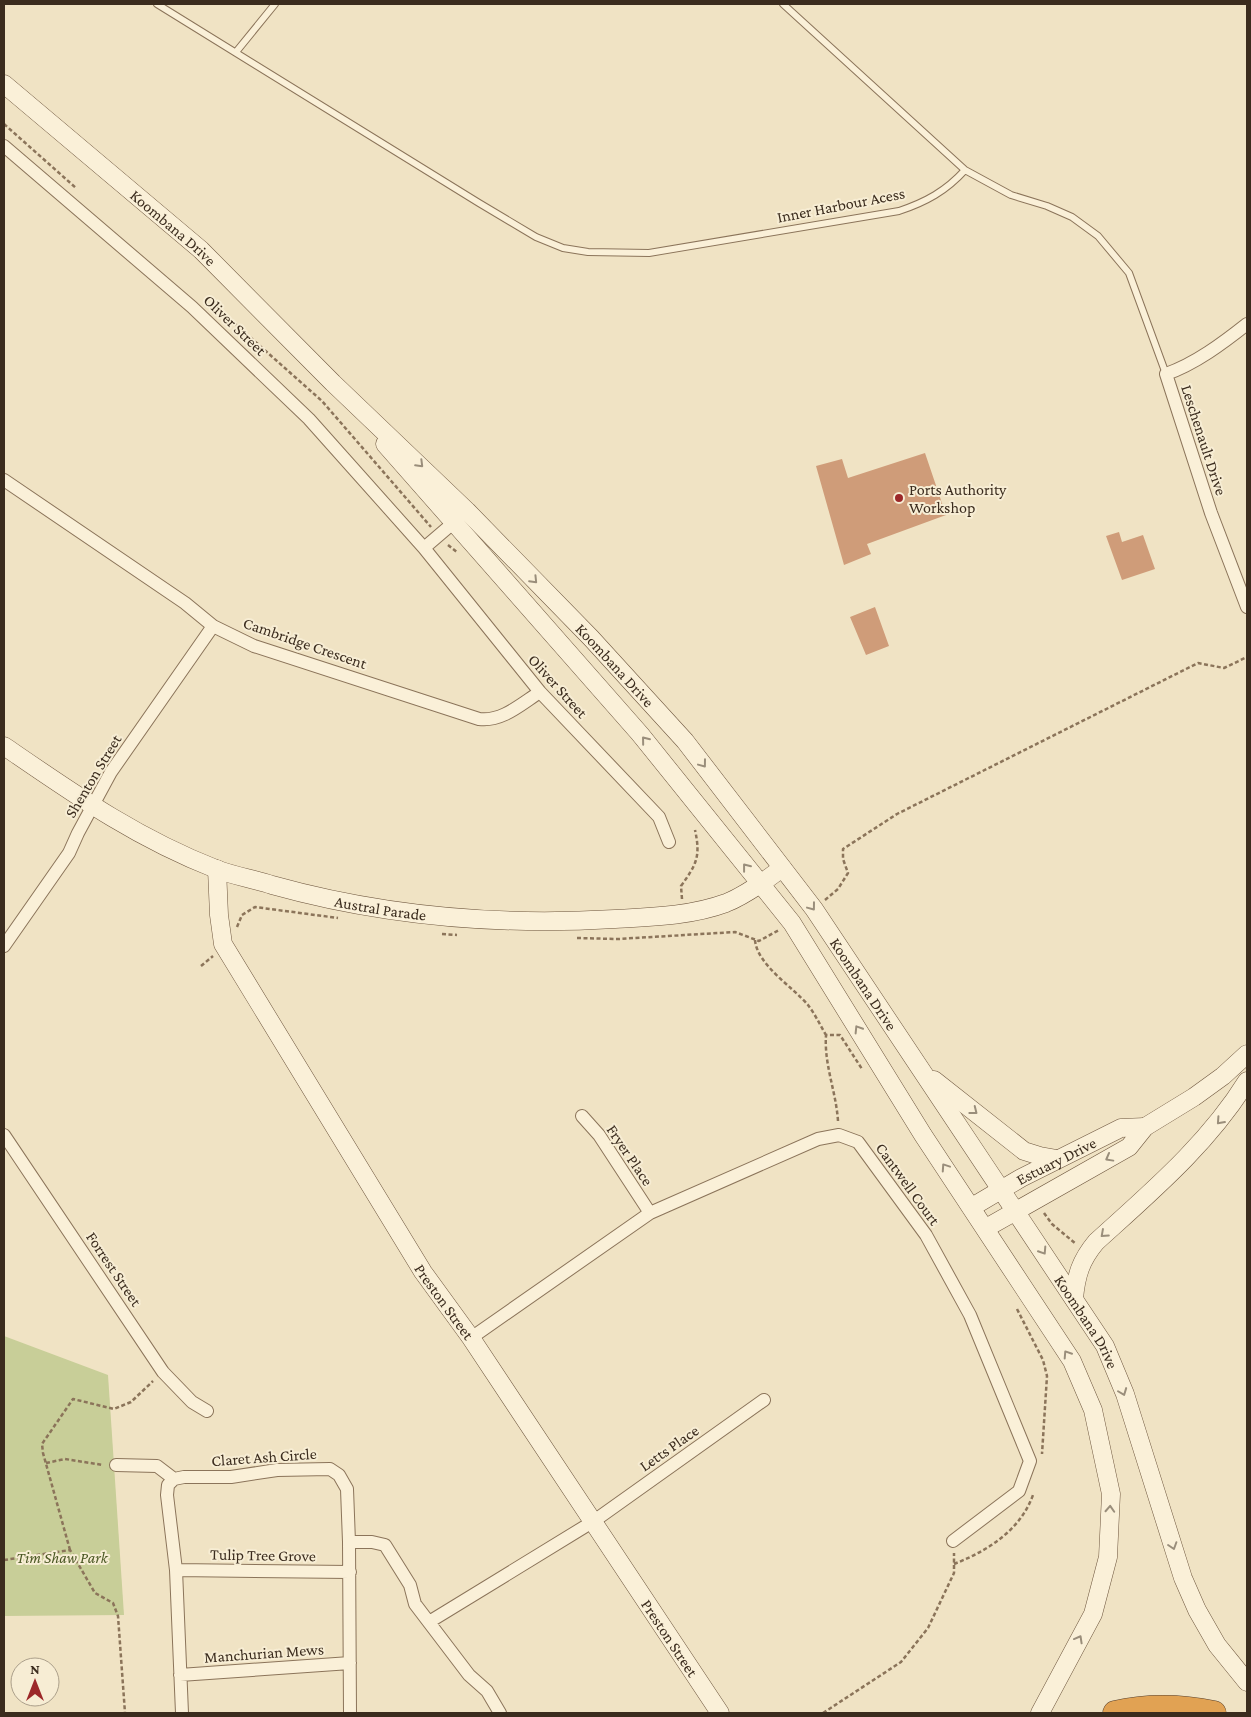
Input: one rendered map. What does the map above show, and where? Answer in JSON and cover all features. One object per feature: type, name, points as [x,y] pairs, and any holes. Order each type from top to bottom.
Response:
[{"type":"highway","points":[[1115,1713],[1153,1707],[1190,1708],[1214,1713]]},
{"type":"main road","name":"Koombana Drive","points":[[4,84],[200,250],[333,383],[461,517],[591,638],[685,741],[814,909],[1105,1346],[1125,1394],[1183,1578],[1197,1610],[1217,1645],[1247,1682]]},
{"type":"main road","name":"Koombana Drive","points":[[461,517],[640,734],[792,923],[923,1135],[1072,1361],[1093,1410],[1111,1494],[1108,1557],[1093,1614],[1040,1713]]},
{"type":"main road","name":"Austral Parade","points":[[4,746],[93,808],[150,840],[217,869],[346,904],[461,918],[528,921],[656,917],[726,903],[760,884],[782,868]]},
{"type":"main road","name":"Preston Street","points":[[217,869],[219,915],[223,944],[423,1272],[471,1338],[720,1713]]},
{"type":"main road","name":"Estuary Drive","points":[[986,1228],[1129,1147],[1145,1127],[1194,1097],[1223,1076],[1247,1054]]},
{"type":"main road","points":[[922,1070],[1024,1151],[1057,1159]]},
{"type":"main road","points":[[1074,1298],[1076,1277],[1080,1263],[1092,1247],[1190,1154],[1228,1112],[1247,1081]]},
{"type":"main road","name":"Estuary Drive","points":[[972,1207],[1057,1159],[1121,1128],[1145,1127]]},
{"type":"main road","points":[[1028,1713],[1056,1681]]},
{"type":"street","name":"Oliver Street","points":[[4,146],[192,307],[302,412],[424,548],[540,692],[659,817],[669,842]]},
{"type":"street","name":"Leschenault Drive","points":[[1247,324],[1230,338],[1179,369],[1166,374],[1211,513],[1247,607]]},
{"type":"street","name":"Cambridge Crescent","points":[[4,480],[186,603],[213,626],[254,646],[479,719],[489,720],[503,716],[540,692]]},
{"type":"street","points":[[424,548],[461,517]]},
{"type":"street","name":"Shenton Street","points":[[4,946],[69,853],[111,772],[213,626]]},
{"type":"street","name":"Fryer Place","points":[[582,1116],[599,1135],[650,1214]]},
{"type":"street","name":"Forrest Street","points":[[4,1135],[163,1372],[192,1402],[207,1411]]},
{"type":"street","points":[[471,1338],[650,1214],[818,1139],[839,1135]]},
{"type":"street","name":"Cantwell Court","points":[[839,1135],[858,1142],[926,1235],[970,1315],[1030,1461],[1019,1491],[953,1541]]},
{"type":"street","name":"Letts Place","points":[[429,1622],[594,1521],[764,1400]]},
{"type":"street","points":[[116,1465],[157,1466],[174,1479],[168,1485],[167,1495],[176,1570],[182,1713]]},
{"type":"street","name":"Claret Ash Circle","points":[[174,1479],[254,1476],[298,1469],[330,1469],[338,1475],[347,1489],[349,1542]]},
{"type":"street","points":[[350,1713],[349,1542],[372,1542],[385,1545],[410,1585],[415,1604],[469,1675],[487,1691],[500,1713]]},
{"type":"street","name":"Tulip Tree Grove","points":[[176,1570],[350,1572]]},
{"type":"street","name":"Manchurian Mews","points":[[180,1675],[350,1664]]},
{"type":"lane","name":"Inner Harbour Acess","points":[[158,4],[479,203],[536,237],[563,248],[588,252],[649,253],[899,211],[945,190],[965,170]]},
{"type":"lane","points":[[236,52],[275,4]]},
{"type":"lane","points":[[783,4],[965,170],[1010,195],[1072,216],[1098,236],[1129,273],[1166,374]]},
{"type":"path","points":[[755,940],[756,947],[770,968],[808,1005],[826,1035],[826,1061],[837,1105],[839,1135]]},
{"type":"path","points":[[826,1035],[840,1035],[866,1076]]},
{"type":"path","points":[[1044,1213],[1050,1221],[1076,1244]]},
{"type":"path","points":[[1044,1225],[1050,1221]]},
{"type":"path","points":[[125,1713],[118,1616],[113,1603],[95,1593],[70,1550],[42,1444],[73,1399],[114,1409],[121,1407],[131,1402],[163,1372]]},
{"type":"path","points":[[46,1463],[65,1459],[116,1465]]},
{"type":"path","points":[[823,1713],[901,1662],[928,1628],[954,1573],[953,1541]]},
{"type":"path","points":[[4,1560],[70,1550]]},
{"type":"green space","name":"Tim Shaw Park","points":[[4,1336],[108,1375],[124,1615],[4,1616]]},
{"type":"building","points":[[925,453],[946,515],[867,544],[871,554],[844,565],[816,466],[842,459],[848,478]]},
{"type":"building","points":[[1119,532],[1122,542],[1143,535],[1155,569],[1122,580],[1106,536]]},
{"type":"building","points":[[875,607],[889,646],[866,655],[850,617]]},
{"type":"place","name":"Ports Authority Workshop","points":[[899,498]]}]
